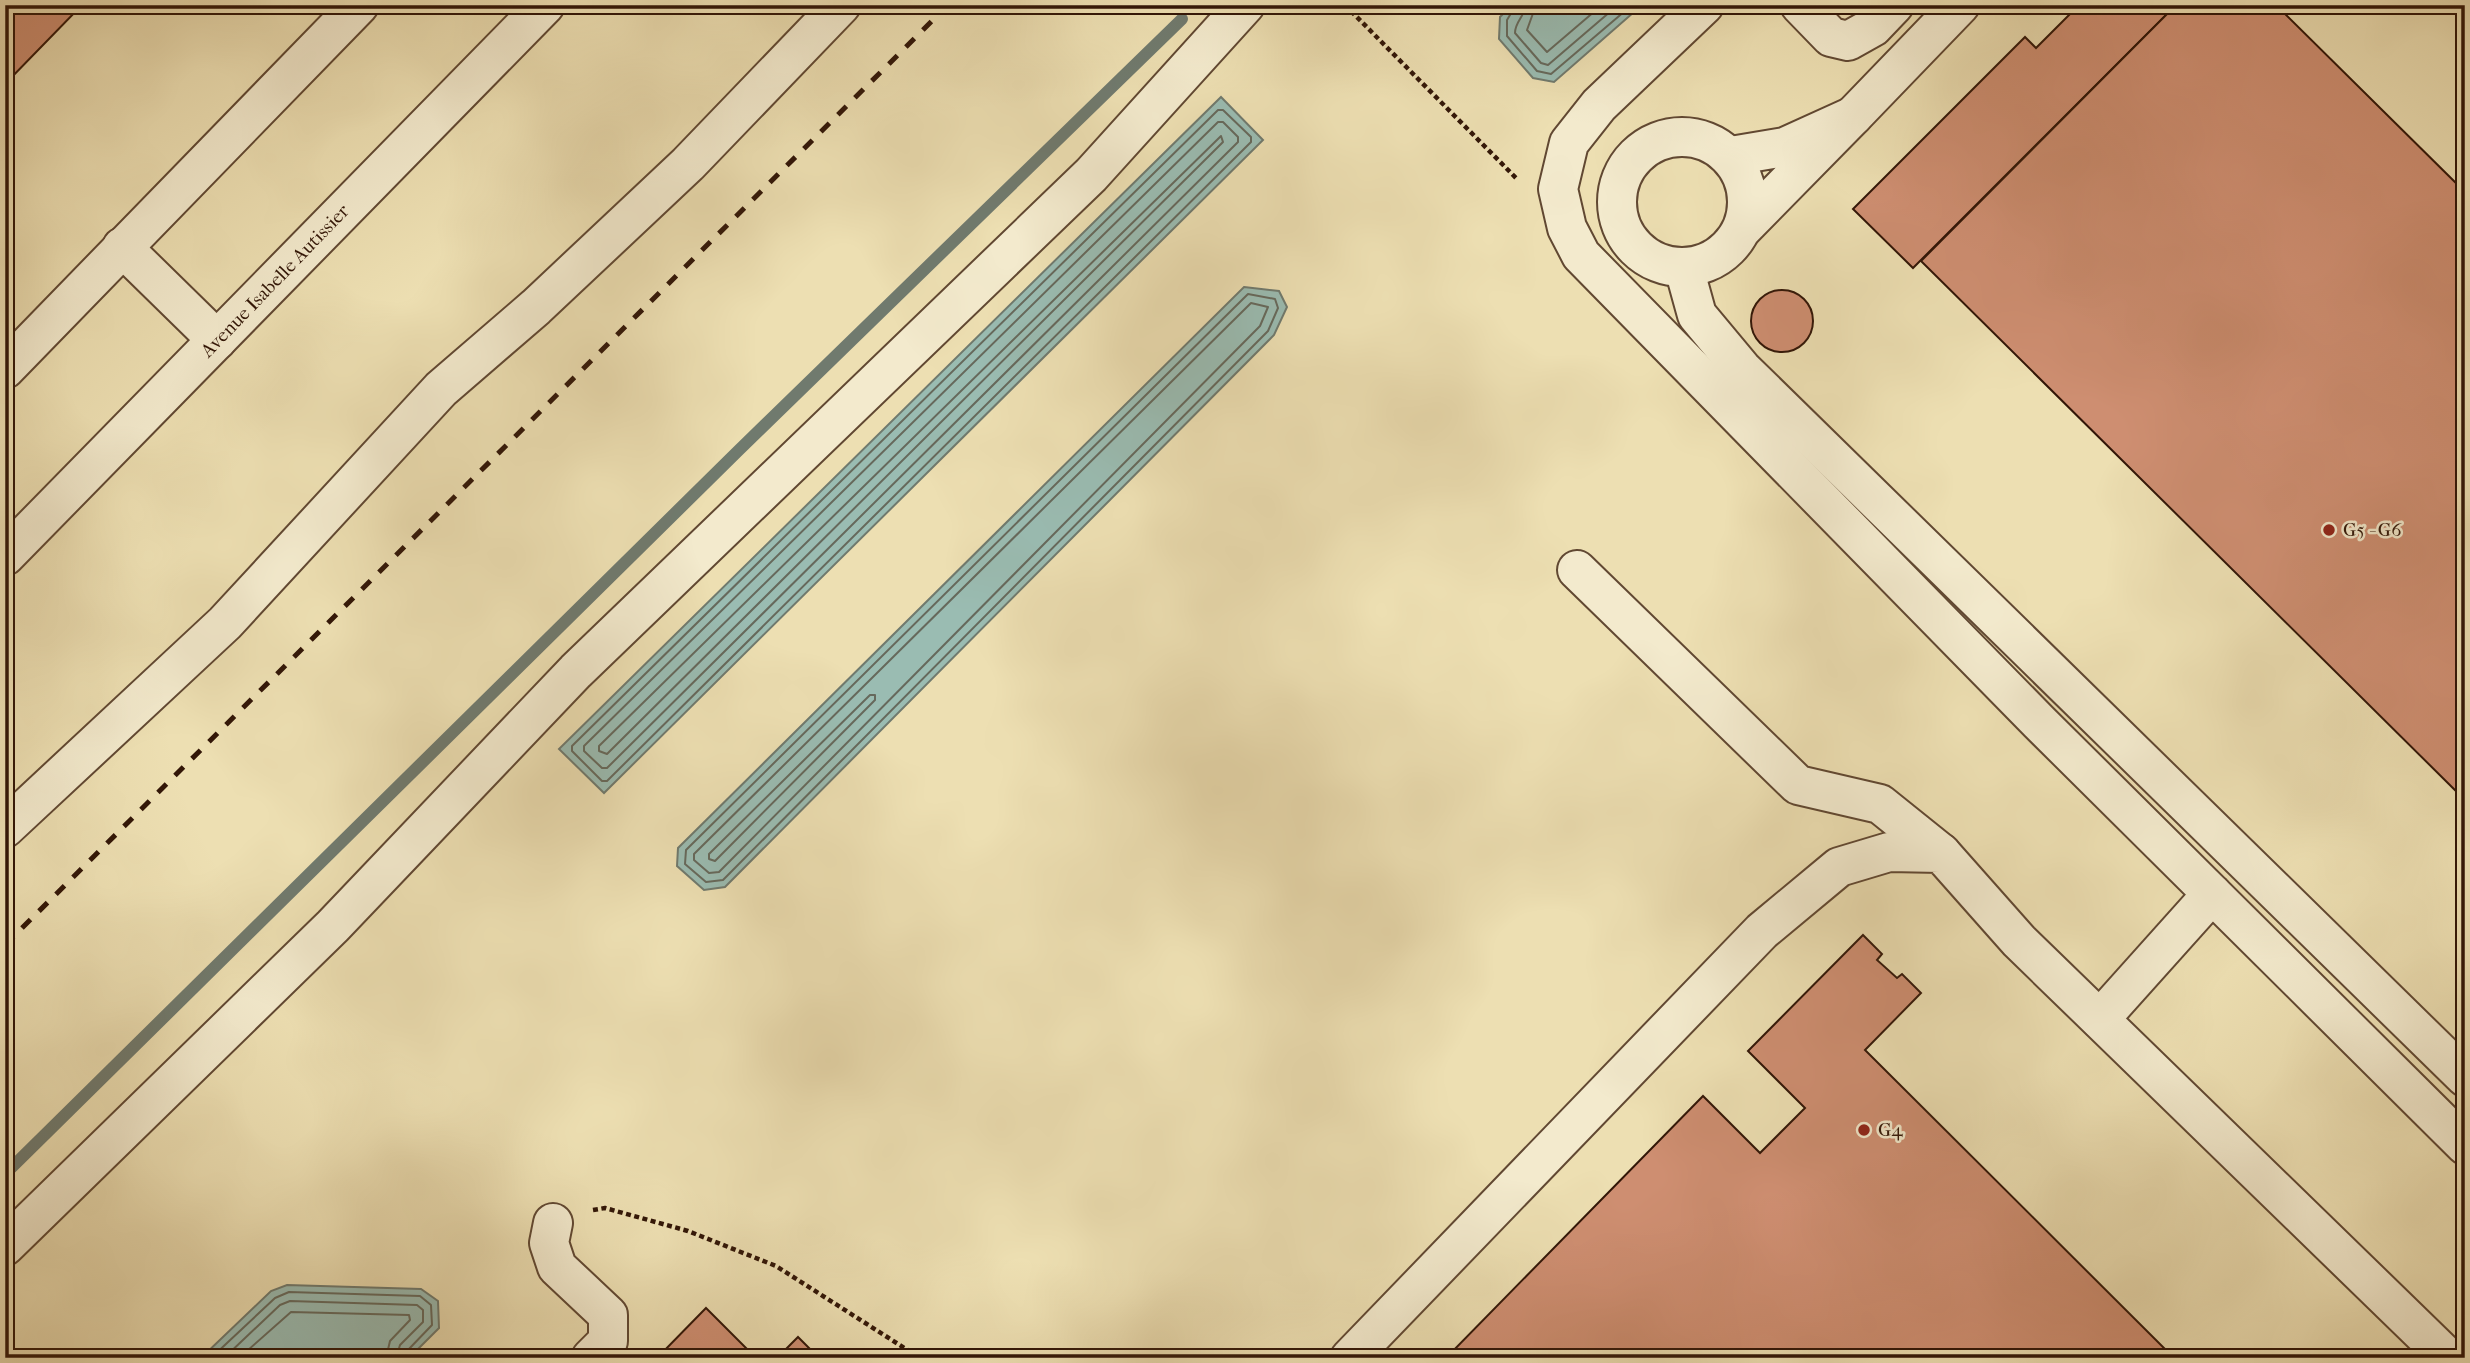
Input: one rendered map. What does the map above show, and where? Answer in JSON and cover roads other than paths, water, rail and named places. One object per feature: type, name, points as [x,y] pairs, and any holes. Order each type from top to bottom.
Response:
[{"type":"street","points":[[5,369],[359,5]]},
{"type":"street","name":"Avenue Isabelle Autissier","points":[[5,556],[545,5]]},
{"type":"street","points":[[5,828],[225,623],[442,389],[536,307],[688,164],[841,5]]},
{"type":"street","points":[[5,1246],[332,926],[576,671],[1091,174],[1245,5]]},
{"type":"street","points":[[1704,5],[1599,105],[1569,143],[1558,189],[1567,228],[1581,255],[2212,894],[2465,1145]]},
{"type":"street","points":[[1800,5],[1831,37],[1849,41],[1873,27],[1894,5]]},
{"type":"street","points":[[1743,228],[1748,190],[1731,156],[1698,137],[1660,139],[1630,160],[1615,195],[1622,232],[1648,259],[1684,268],[1720,257],[1743,228],[1960,5]]},
{"type":"street","points":[[1731,156],[1785,147],[1853,116]]},
{"type":"street","points":[[122,247],[217,340]]},
{"type":"street","points":[[1684,268],[1697,315],[1742,369],[2465,1077]]},
{"type":"street","points":[[1577,570],[1798,785],[1880,804],[1941,853],[2019,941],[2448,1358]]},
{"type":"street","points":[[1350,1358],[1762,931],[1839,867],[1889,852],[1941,853]]},
{"type":"street","points":[[2099,1019],[2212,894]]},
{"type":"street","points":[[553,1223],[549,1243],[557,1266],[608,1315],[608,1341],[591,1358]]},
{"type":"water","points":[[1512,5],[1642,5],[1554,82],[1533,78],[1499,39],[1500,17]]},
{"type":"water","points":[[1221,97],[1263,140],[604,793],[559,749]]},
{"type":"water","points":[[1244,287],[1279,291],[1287,307],[1274,335],[725,887],[704,890],[677,866],[678,848]]},
{"type":"water","points":[[287,1285],[421,1289],[438,1301],[439,1328],[409,1358],[201,1358],[271,1291]]},
{"type":"waterway","points":[[5,1174],[739,450],[1182,19]]},
{"type":"railway","points":[[5,945],[948,5]]},
{"type":"place","name":"G5 - G6","points":[[2329,530]]},
{"type":"place","name":"G4","points":[[1864,1130]]}]
